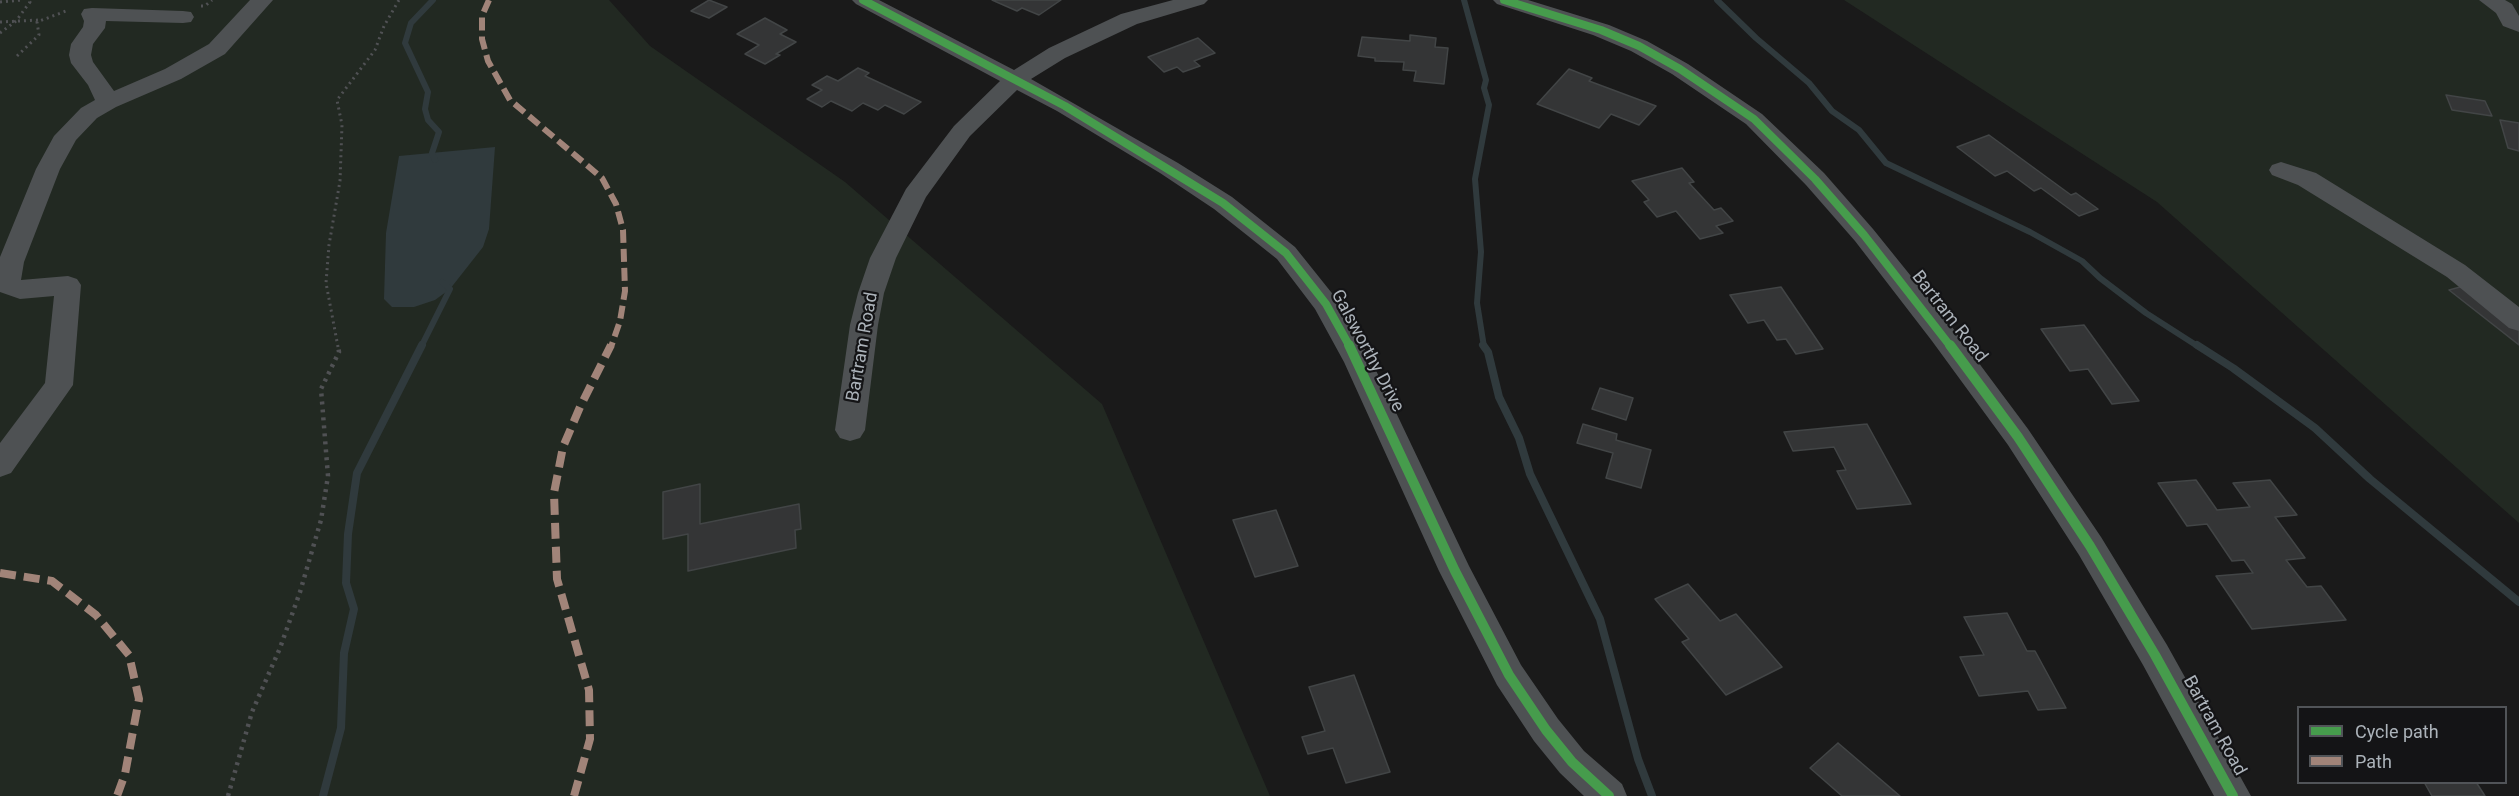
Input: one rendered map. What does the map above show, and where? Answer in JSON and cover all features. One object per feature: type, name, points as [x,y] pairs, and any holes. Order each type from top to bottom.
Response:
[{"type":"street","points":[[0,465],[59,384],[68,285],[20,290],[7,284],[11,262],[48,169],[66,136],[89,113],[108,102],[173,74],[217,49],[262,0]]},
{"type":"street","name":"Galsworthy Drive","points":[[864,0],[1075,111],[1223,203],[1286,253],[1326,304],[1358,362],[1455,572],[1509,675],[1546,730],[1572,762],[1609,796]]},
{"type":"street","name":"Bartram Road","points":[[850,430],[857,366],[871,293],[897,228],[915,195],[947,150],[982,110],[1015,79],[1058,53],[1128,19],[1197,0]]},
{"type":"street","name":"Bartram Road","points":[[1503,0],[1601,30],[1639,46],[1680,69],[1754,119],[1815,179],[1864,235],[1942,334],[2018,437],[2096,556],[2234,796]]},
{"type":"street","points":[[2490,0],[2504,9],[2511,21],[2519,26]]},
{"type":"street","points":[[108,102],[98,83],[82,63],[80,55],[82,44],[94,27],[95,21],[92,14],[183,17]]},
{"type":"street","points":[[2281,170],[2307,179],[2456,271],[2519,321]]},
{"type":"path","points":[[0,2],[22,0]]},
{"type":"path","points":[[0,33],[16,21],[30,2],[28,0]]},
{"type":"path","points":[[228,796],[252,712],[280,648],[300,592],[321,520],[328,476],[321,389],[339,352],[326,283],[329,245],[340,181],[342,125],[337,100],[375,50],[384,26],[399,0]]},
{"type":"path","points":[[0,22],[40,20],[66,11]]},
{"type":"path","points":[[17,56],[39,35],[36,25],[40,20]]},
{"type":"shaded area","points":[[0,0],[609,0],[650,46],[845,182],[1102,404],[1270,796],[0,796]]},
{"type":"shaded area","points":[[1844,0],[2519,0],[2519,523],[2157,202]]},
{"type":"shaded area","points":[[495,147],[489,229],[483,247],[450,289],[435,300],[414,307],[392,307],[384,299],[386,233],[399,156]]},
{"type":"building","points":[[709,0],[727,7],[709,18],[691,11]]},
{"type":"building","points":[[992,0],[1061,0],[1039,15],[1022,8],[1017,11]]},
{"type":"building","points":[[765,18],[787,30],[780,34],[796,42],[765,64],[745,54],[759,45],[737,34]]},
{"type":"building","points":[[1410,35],[1436,38],[1435,47],[1448,48],[1444,84],[1414,81],[1416,71],[1403,70],[1404,62],[1375,61],[1375,58],[1358,56],[1362,37],[1410,41]]},
{"type":"building","points":[[1198,38],[1215,53],[1194,61],[1200,66],[1183,72],[1177,67],[1164,72],[1148,57]]},
{"type":"building","points":[[858,68],[869,73],[865,76],[921,102],[904,114],[885,105],[878,110],[863,103],[852,111],[831,101],[822,107],[807,99],[822,90],[812,85],[827,76],[838,81]]},
{"type":"building","points":[[1569,69],[1592,78],[1589,81],[1656,106],[1639,125],[1611,114],[1599,128],[1537,104]]},
{"type":"building","points":[[2446,95],[2485,101],[2492,116],[2452,110]]},
{"type":"building","points":[[2500,120],[2519,123],[2519,151],[2508,148]]},
{"type":"building","points":[[1989,135],[2071,195],[2076,193],[2098,209],[2079,216],[2041,188],[2034,191],[2007,171],[1995,176],[1957,147]]},
{"type":"building","points":[[1682,168],[1694,182],[1689,183],[1714,210],[1721,208],[1733,221],[1716,226],[1723,233],[1700,239],[1676,211],[1657,217],[1644,202],[1649,200],[1632,181]]},
{"type":"building","points":[[2471,284],[2519,322],[2519,345],[2449,290]]},
{"type":"building","points":[[1781,287],[1823,349],[1796,354],[1786,339],[1777,340],[1764,320],[1748,323],[1730,295]]},
{"type":"building","points":[[2084,325],[2139,401],[2112,404],[2088,369],[2070,371],[2041,329]]},
{"type":"building","points":[[1600,388],[1633,398],[1626,420],[1592,409]]},
{"type":"building","points":[[1583,424],[1617,434],[1616,440],[1651,450],[1641,488],[1606,478],[1613,453],[1577,443]]},
{"type":"building","points":[[1867,424],[1911,504],[1857,509],[1837,471],[1846,470],[1834,447],[1793,451],[1784,432]]},
{"type":"building","points":[[2196,480],[2217,510],[2250,507],[2233,483],[2270,480],[2297,515],[2275,517],[2305,558],[2286,560],[2307,587],[2321,586],[2346,620],[2252,629],[2216,576],[2253,573],[2244,560],[2232,561],[2207,524],[2187,526],[2158,483]]},
{"type":"building","points":[[700,484],[700,524],[799,504],[801,529],[795,530],[796,548],[688,571],[688,534],[663,539],[663,492]]},
{"type":"building","points":[[1276,510],[1298,566],[1255,577],[1233,520]]},
{"type":"building","points":[[1688,584],[1720,621],[1736,614],[1782,667],[1726,695],[1682,642],[1689,639],[1655,599]]},
{"type":"building","points":[[2007,613],[2027,651],[2035,651],[2066,708],[2038,710],[2028,691],[1979,696],[1960,657],[1984,655],[1964,617]]},
{"type":"building","points":[[1354,675],[1390,772],[1346,783],[1333,748],[1308,754],[1302,737],[1325,731],[1309,687]]},
{"type":"building","points":[[1838,743],[1900,796],[1842,796],[1810,768]]},
{"type":"building","points":[[2425,784],[2477,784],[2485,796],[2432,796]]},
{"type":"waterway","points":[[433,0],[411,23],[405,43],[428,92],[425,109],[428,120],[439,132],[432,153],[435,160]]},
{"type":"waterway","points":[[1464,0],[1486,80],[1484,88],[1489,105],[1475,179],[1481,252],[1477,303],[1484,346]]},
{"type":"waterway","points":[[1717,0],[1756,38],[1809,83],[1832,111],[1859,130],[1886,163],[2030,232],[2082,261],[2100,278],[2146,313],[2199,347]]},
{"type":"waterway","points":[[422,345],[450,289],[442,282]]},
{"type":"waterway","points":[[323,796],[341,728],[344,653],[354,609],[346,583],[348,534],[357,473],[422,345]]},
{"type":"waterway","points":[[2197,345],[2233,368],[2315,428],[2370,479],[2519,602]]},
{"type":"waterway","points":[[1484,346],[1488,352],[1499,397],[1519,438],[1530,474],[1600,619],[1638,759],[1652,796]]},
{"type":"marked path","points":[[489,0],[482,16],[482,39],[488,61],[499,82],[510,100],[531,120],[580,157],[602,178],[616,204],[623,230],[625,291],[620,321],[608,355],[580,407],[563,447],[554,493],[557,579],[589,690],[590,739],[574,796]]},
{"type":"marked path","points":[[0,573],[52,581],[96,615],[129,655],[139,699],[125,774],[117,796]]},
{"type":"cycle path","points":[[863,0],[1065,106],[1169,168],[1223,203],[1286,253],[1326,304],[1358,362],[1455,571],[1509,675],[1546,730],[1572,762],[1609,796]]},
{"type":"cycle path","points":[[1504,0],[1601,30],[1639,46],[1680,69],[1754,119],[1815,179],[1864,235],[1942,334],[2018,437],[2090,546],[2155,655],[2233,796]]}]
